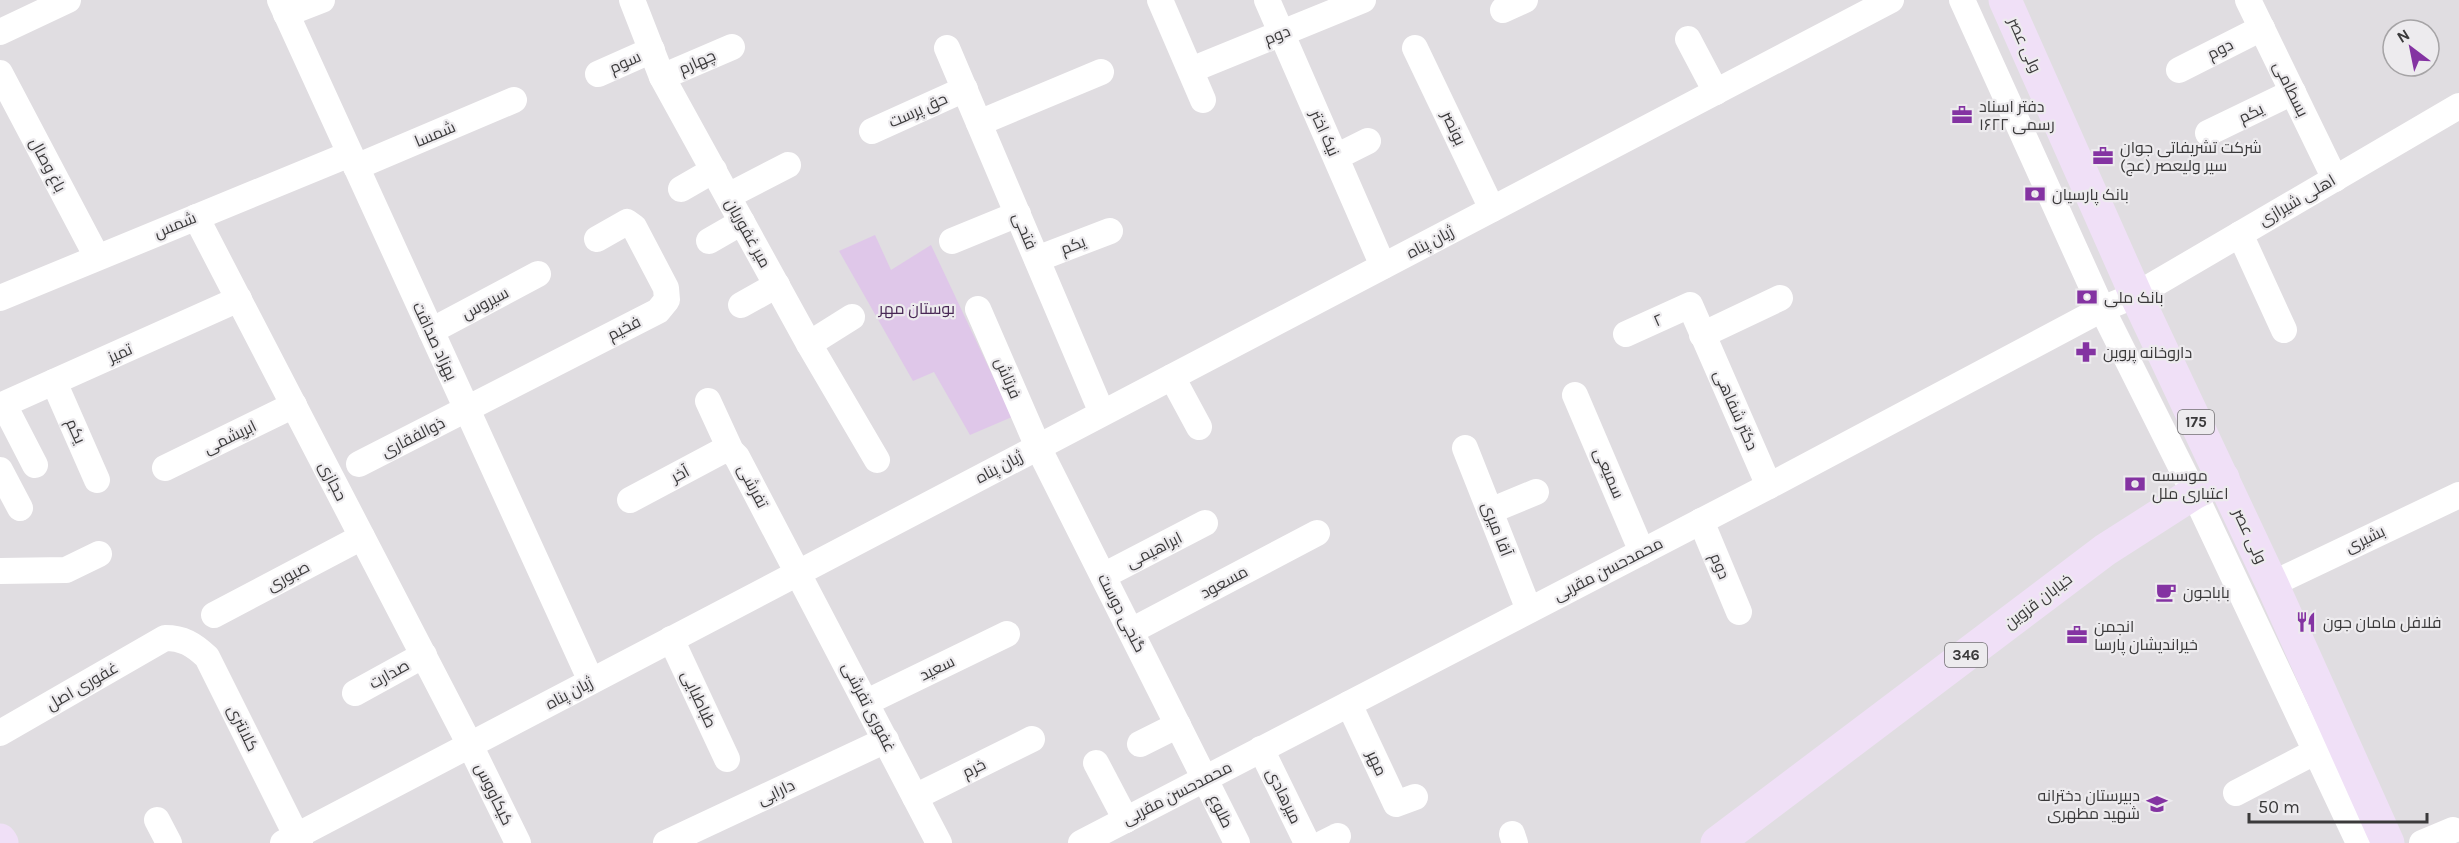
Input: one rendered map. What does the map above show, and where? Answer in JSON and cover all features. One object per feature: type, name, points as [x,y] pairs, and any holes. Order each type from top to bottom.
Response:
[{"type":"main road","name":"ولی عصر","points":[[2005,0],[2136,295],[2272,584],[2329,745],[2388,843]]},
{"type":"main road","name":"خیابان قزوین","points":[[1717,843],[2105,550],[2194,493],[2223,478]]},
{"type":"street","points":[[0,32],[68,0]]},
{"type":"street","points":[[283,7],[322,0]]},
{"type":"street","name":"میر غفوریان","points":[[632,0],[662,77],[809,344],[877,460]]},
{"type":"street","points":[[1160,0],[1203,100]]},
{"type":"street","name":"نیک اختر","points":[[1267,0],[1383,266]]},
{"type":"street","name":"دوم","points":[[1191,70],[1363,0]]},
{"type":"street","name":"ژیان پناه","points":[[293,841],[591,681],[1891,0]]},
{"type":"street","points":[[1962,0],[2102,309],[2194,493],[2329,745],[2359,843]]},
{"type":"street","name":"بسطامی","points":[[2248,0],[2335,178]]},
{"type":"street","name":"بهزاد صداقت","points":[[283,7],[591,681]]},
{"type":"street","name":"دوم","points":[[2179,70],[2262,28]]},
{"type":"street","points":[[1688,39],[1716,92]]},
{"type":"street","name":"چهارم","points":[[662,77],[732,47]]},
{"type":"street","name":"فتحی","points":[[947,48],[1102,413]]},
{"type":"street","name":"بونصر","points":[[1415,48],[1492,209]]},
{"type":"street","name":"سوم","points":[[598,74],[652,50]]},
{"type":"street","points":[[979,123],[1101,72]]},
{"type":"street","name":"باغ وصال","points":[[0,73],[97,256]]},
{"type":"street","name":"حق پرست","points":[[872,131],[964,89]]},
{"type":"street","name":"یکم","points":[[2208,133],[2293,92]]},
{"type":"street","name":"شمسا","points":[[353,161],[514,100]]},
{"type":"street","name":"اهلی شیرازی","points":[[2136,295],[2459,106]]},
{"type":"street","points":[[1336,157],[1368,141]]},
{"type":"street","name":"شمس","points":[[0,298],[196,216],[353,161]]},
{"type":"street","points":[[728,196],[788,165]]},
{"type":"street","points":[[681,189],[714,170]]},
{"type":"street","points":[[952,241],[1018,214]]},
{"type":"street","name":"حجازی","points":[[196,216],[470,745]]},
{"type":"street","name":"فخیم","points":[[467,409],[658,311],[667,300],[666,288],[634,227],[627,222],[620,224],[597,239]]},
{"type":"street","points":[[710,241],[742,222]]},
{"type":"street","name":"یکم","points":[[1037,259],[1110,231]]},
{"type":"street","points":[[2240,234],[2284,330]]},
{"type":"street","name":"سیروس","points":[[431,331],[538,274]]},
{"type":"street","points":[[741,305],[777,285]]},
{"type":"street","name":"محمدحسن مقربی","points":[[1097,839],[1126,820],[1261,749],[1769,486],[2102,309],[2136,295]]},
{"type":"street","points":[[1702,335],[1780,298]]},
{"type":"street","name":"تمیز","points":[[2,405],[239,299]]},
{"type":"street","name":"دکتر شفاهی","points":[[1690,306],[1769,486]]},
{"type":"street","name":"۲","points":[[1626,334],[1690,306]]},
{"type":"street","name":"فرتاش","points":[[978,309],[1038,447]]},
{"type":"street","points":[[809,344],[852,317]]},
{"type":"street","points":[[1172,377],[1199,427]]},
{"type":"street","name":"یکم","points":[[54,382],[97,480]]},
{"type":"street","name":"سمیعی","points":[[1575,395],[1642,552]]},
{"type":"street","name":"تفرشی","points":[[708,402],[730,451],[737,457],[799,572]]},
{"type":"street","points":[[2,405],[35,465]]},
{"type":"street","name":"ابریشمی","points":[[165,468],[294,405]]},
{"type":"street","name":"ذوالفقاری","points":[[359,464],[467,409]]},
{"type":"street","name":"گنجی دوست","points":[[1038,447],[1206,779]]},
{"type":"street","name":"آقا میری","points":[[1466,448],[1529,610]]},
{"type":"street","name":"آخر","points":[[630,500],[722,451],[730,451]]},
{"type":"street","points":[[0,470],[20,508]]},
{"type":"street","points":[[1490,511],[1536,492]]},
{"type":"street","name":"بشیری","points":[[2272,584],[2459,495]]},
{"type":"street","name":"دوم","points":[[1701,521],[1739,612]]},
{"type":"street","name":"ابراهیمی","points":[[1103,576],[1205,523]]},
{"type":"street","name":"مسعود","points":[[1131,631],[1317,533]]},
{"type":"street","name":"صبوری","points":[[214,615],[362,537]]},
{"type":"street","points":[[0,571],[66,570],[99,554]]},
{"type":"street","name":"غفوری تفرشی","points":[[799,572],[939,843]]},
{"type":"street","name":"سعید","points":[[867,702],[1008,634]]},
{"type":"street","name":"غفوری اصل","points":[[0,733],[165,638]]},
{"type":"street","name":"کلانتری","points":[[165,638],[179,638],[193,644],[207,657],[293,841]]},
{"type":"street","name":"طباطبایی","points":[[671,639],[727,759]]},
{"type":"street","name":"صدارت","points":[[355,693],[424,655]]},
{"type":"street","name":"مهر","points":[[1349,704],[1396,804],[1414,797]]},
{"type":"street","points":[[1140,744],[1178,725]]},
{"type":"street","name":"دارابی","points":[[666,843],[886,740]]},
{"type":"street","name":"خرم","points":[[915,797],[1032,740]]},
{"type":"street","name":"کیکاووس","points":[[470,745],[518,843]]},
{"type":"street","points":[[2236,793],[2329,745]]},
{"type":"street","name":"میرهادی","points":[[1261,749],[1307,843]]},
{"type":"street","points":[[1096,763],[1126,820]]},
{"type":"street","name":"طلوع","points":[[1206,779],[1237,843]]},
{"type":"street","points":[[157,820],[169,843]]},
{"type":"street","points":[[2422,843],[2453,830]]},
{"type":"green space","name":"بوستان مهر","points":[[875,235],[891,270],[931,245],[1012,417],[970,435],[934,372],[913,381],[839,251]]},
{"type":"place","name":"دفتر اسناد رسمی ۱۶۲۲","points":[[1962,115]]},
{"type":"place","name":"شرکت تشریفاتی جوان سیر ولیعصر (عج)","points":[[2103,156]]},
{"type":"place","name":"بانک پارسیان","points":[[2035,194]]},
{"type":"place","name":"بانک ملی","points":[[2087,297]]},
{"type":"place","name":"داروخانه پروین","points":[[2086,352]]},
{"type":"place","name":"موسسه اعتباری ملل","points":[[2135,484]]},
{"type":"place","name":"باباجون","points":[[2166,592]]},
{"type":"place","name":"فلافل مامان جون","points":[[2306,622]]},
{"type":"place","name":"انجمن خیراندیشان پارسا","points":[[2077,635]]},
{"type":"place","name":"دبیرستان دخترانه شهید مطهری","points":[[2157,804]]}]
